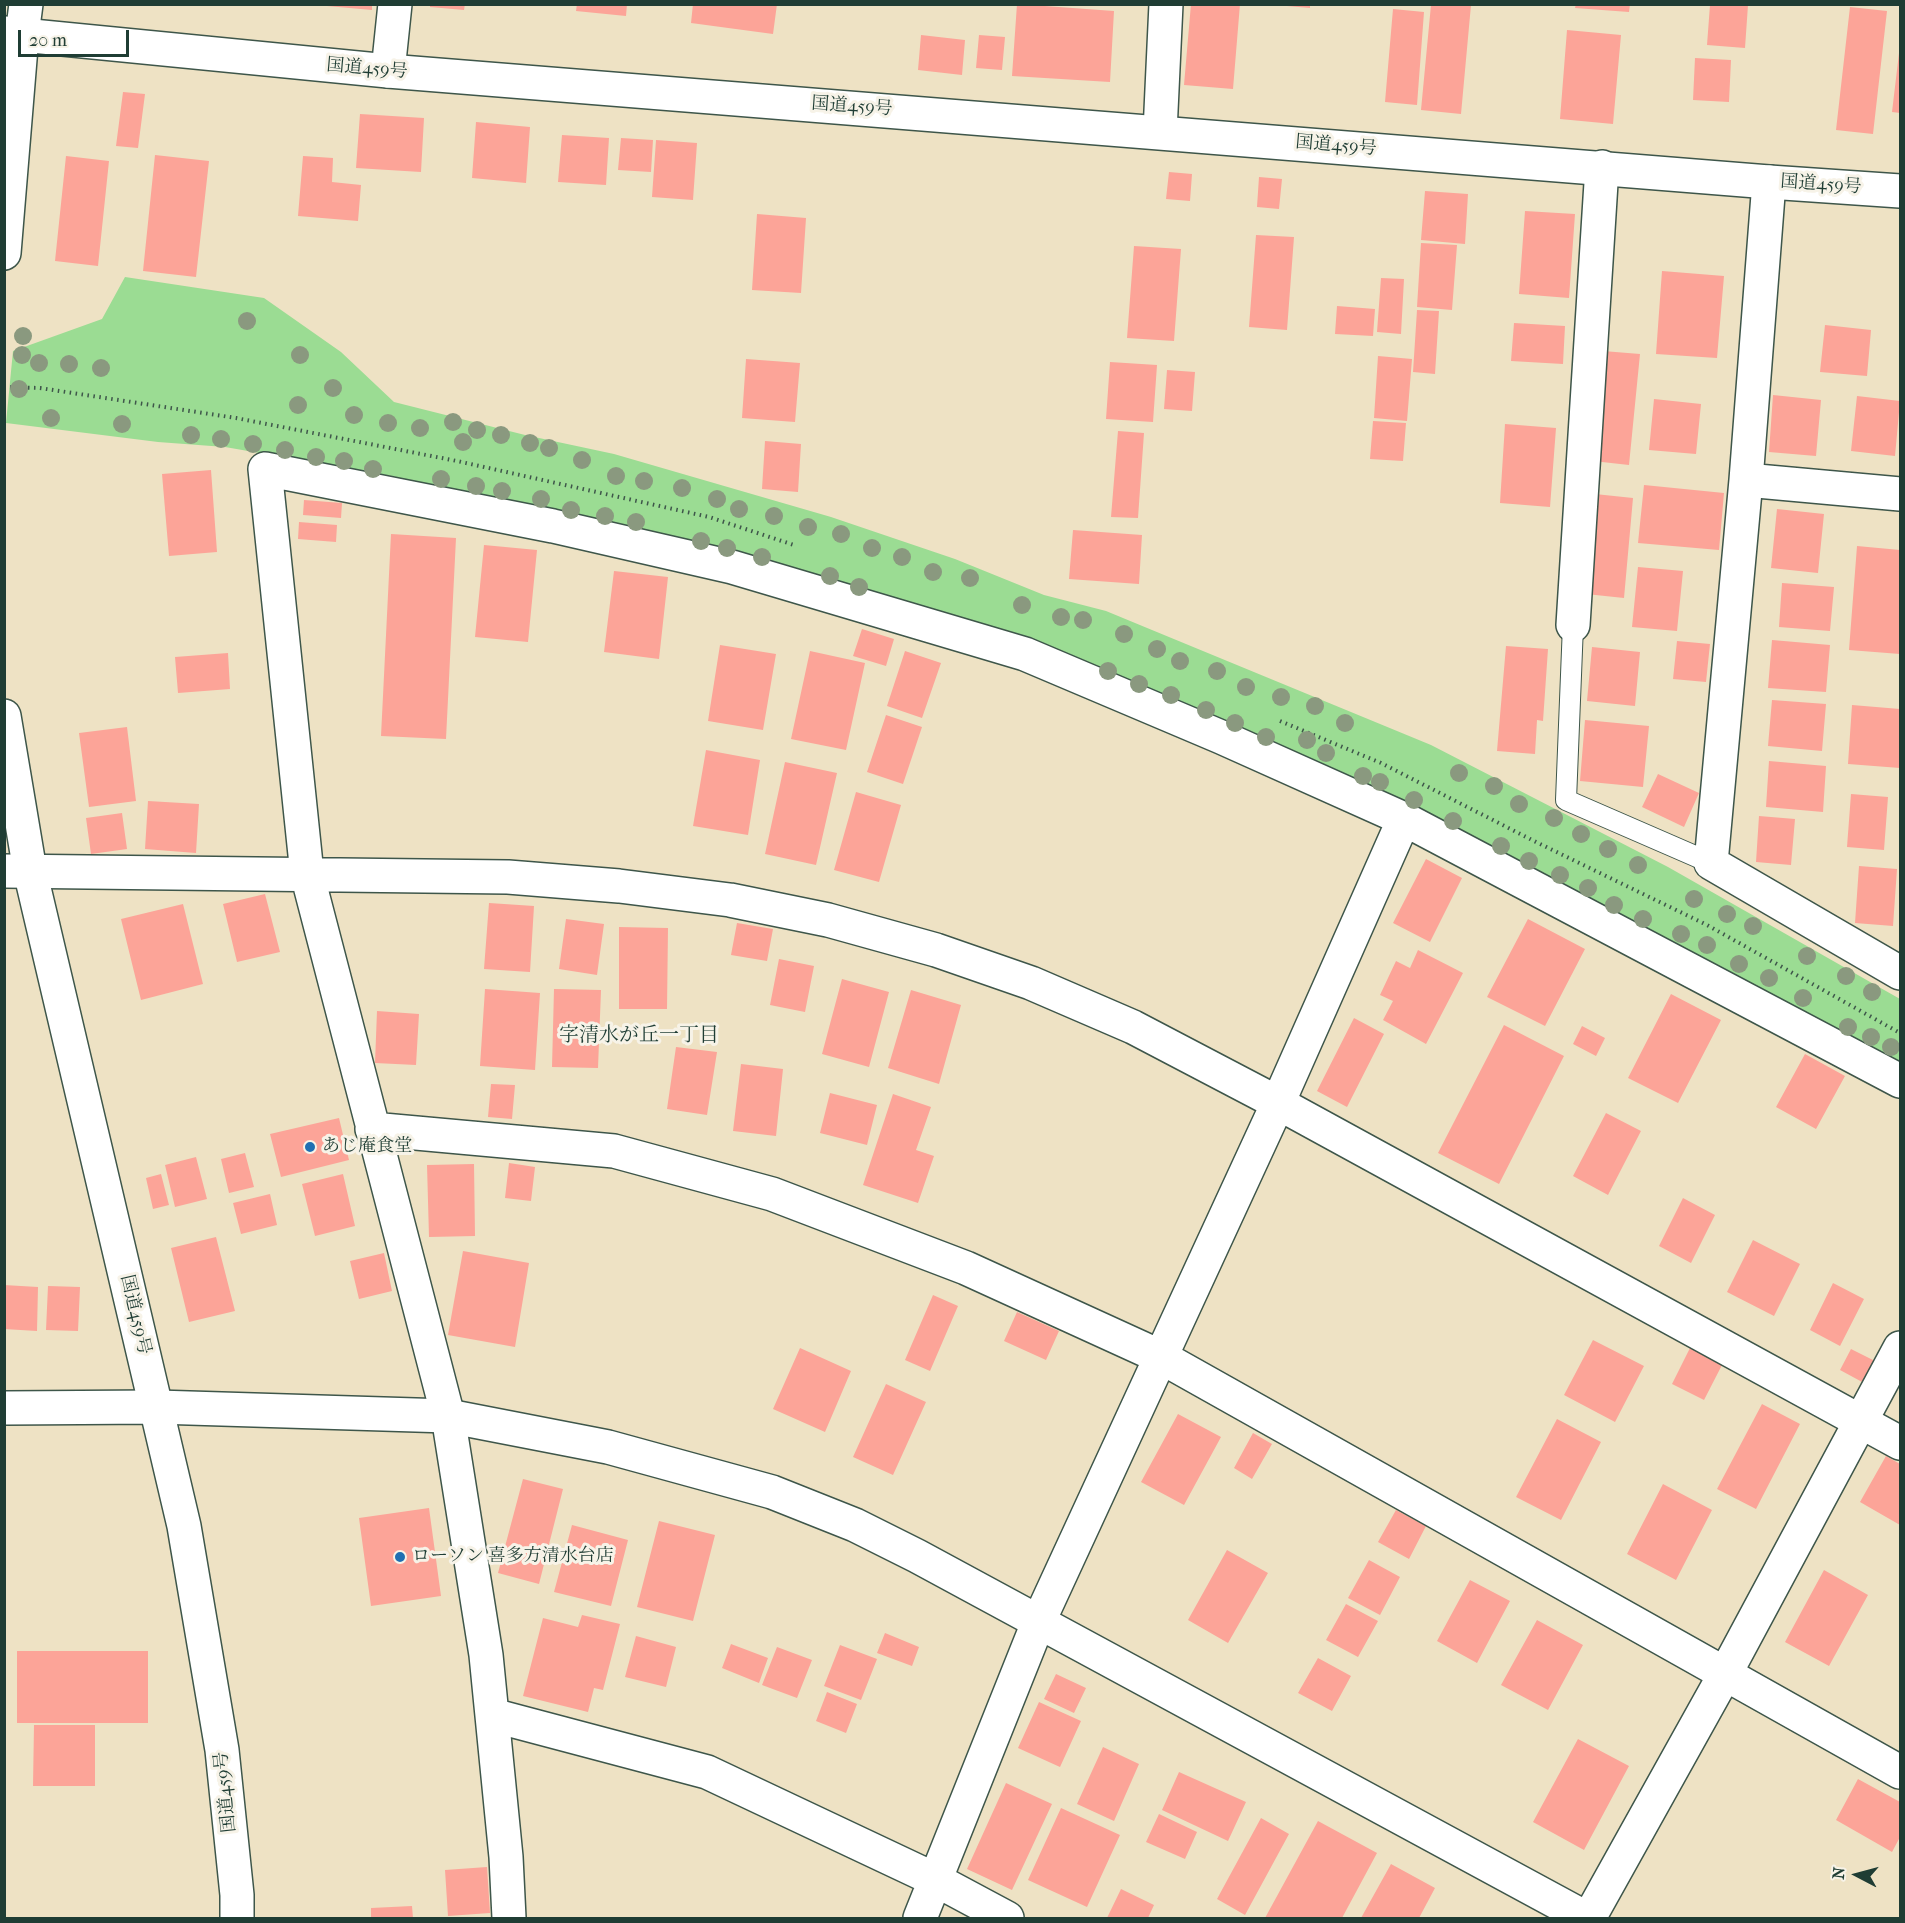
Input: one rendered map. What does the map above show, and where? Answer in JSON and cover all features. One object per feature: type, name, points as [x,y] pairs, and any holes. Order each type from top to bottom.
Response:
[{"type":"main road","points":[[388,71],[395,4]]},
{"type":"main road","points":[[1160,132],[1166,4]]},
{"type":"main road","name":"国道459号","points":[[4,253],[17,24],[388,71],[1900,191]]},
{"type":"main road","points":[[1573,625],[1602,167]]},
{"type":"main road","points":[[1769,182],[1746,480],[1711,863],[1900,972]]},
{"type":"main road","points":[[509,1918],[486,1654],[448,1416],[307,874],[265,469],[553,526],[732,567],[1025,654],[1221,737],[1404,819],[1900,1081]]},
{"type":"main road","points":[[1746,480],[1900,494]]},
{"type":"main road","name":"国道459号","points":[[4,716],[17,871],[157,1407],[184,1526],[222,1750],[237,1895],[237,1918]]},
{"type":"main road","points":[[920,1918],[1038,1623],[1278,1102],[1404,819]]},
{"type":"main road","points":[[17,871],[508,877],[619,886],[729,900],[828,921],[936,950],[1031,982],[1133,1027],[1278,1102],[1900,1443]]},
{"type":"main road","points":[[372,1129],[614,1151],[772,1194],[966,1268],[1161,1357],[1900,1772]]},
{"type":"main road","points":[[4,1408],[157,1407],[448,1416],[608,1447],[772,1492],[855,1525],[907,1551],[1588,1918],[1725,1674],[1900,1348]]},
{"type":"main road","points":[[492,1715],[707,1772],[936,1880],[1007,1918]]},
{"type":"lane","points":[[1573,625],[1566,800],[1711,863]]},
{"type":"green space","points":[[125,277],[264,298],[341,352],[394,402],[525,435],[614,454],[831,517],[955,559],[1044,595],[1106,611],[1431,745],[1668,867],[1900,999],[1900,1068],[1388,804],[685,547],[392,476],[225,447],[158,442],[6,423],[13,351],[102,319]]},
{"type":"building","points":[[327,4],[372,4],[372,10],[327,6]]},
{"type":"building","points":[[430,4],[465,4],[464,10],[430,7]]},
{"type":"building","points":[[577,4],[627,4],[626,16],[576,11]]},
{"type":"building","points":[[693,4],[777,4],[773,34],[691,23]]},
{"type":"building","points":[[1017,4],[1114,11],[1110,82],[1012,76]]},
{"type":"building","points":[[1191,4],[1240,4],[1233,89],[1184,85]]},
{"type":"building","points":[[1287,4],[1310,4],[1310,8],[1287,6]]},
{"type":"building","points":[[1576,4],[1630,4],[1629,12],[1575,8]]},
{"type":"building","points":[[1431,5],[1471,5],[1461,114],[1421,110]]},
{"type":"building","points":[[1710,5],[1748,5],[1745,48],[1707,45]]},
{"type":"building","points":[[1850,7],[1887,11],[1873,134],[1836,130]]},
{"type":"building","points":[[1393,9],[1424,12],[1417,105],[1385,102]]},
{"type":"building","points":[[1567,30],[1621,35],[1613,124],[1560,119]]},
{"type":"building","points":[[921,35],[965,40],[962,75],[918,70]]},
{"type":"building","points":[[979,35],[1005,37],[1002,70],[976,68]]},
{"type":"building","points":[[1900,53],[1900,113],[1892,112]]},
{"type":"building","points":[[1695,58],[1731,60],[1729,102],[1693,100]]},
{"type":"building","points":[[123,92],[145,94],[138,148],[116,146]]},
{"type":"building","points":[[360,114],[424,118],[421,172],[356,168]]},
{"type":"building","points":[[476,122],[530,127],[526,183],[472,178]]},
{"type":"building","points":[[562,135],[609,138],[606,185],[558,182]]},
{"type":"building","points":[[621,138],[653,140],[651,172],[618,170]]},
{"type":"building","points":[[656,140],[697,143],[693,200],[652,197]]},
{"type":"building","points":[[155,155],[209,161],[196,277],[143,271]]},
{"type":"building","points":[[66,156],[109,161],[98,266],[55,261]]},
{"type":"building","points":[[303,156],[333,158],[332,182],[361,185],[358,221],[298,216]]},
{"type":"building","points":[[1169,172],[1192,174],[1190,201],[1166,199]]},
{"type":"building","points":[[1259,177],[1282,179],[1279,209],[1257,207]]},
{"type":"building","points":[[1425,191],[1468,194],[1465,244],[1421,240]]},
{"type":"building","points":[[1525,211],[1575,214],[1569,298],[1519,294]]},
{"type":"building","points":[[757,214],[806,218],[801,293],[752,290]]},
{"type":"building","points":[[1256,235],[1294,237],[1287,330],[1249,327]]},
{"type":"building","points":[[1421,243],[1457,245],[1452,310],[1417,307]]},
{"type":"building","points":[[1134,246],[1181,249],[1174,341],[1127,338]]},
{"type":"building","points":[[1662,271],[1724,276],[1717,358],[1656,354]]},
{"type":"building","points":[[1381,278],[1404,279],[1401,334],[1377,332]]},
{"type":"building","points":[[1337,306],[1375,309],[1373,336],[1335,334]]},
{"type":"building","points":[[1417,310],[1439,311],[1435,374],[1413,372]]},
{"type":"building","points":[[1514,323],[1565,326],[1563,364],[1511,361]]},
{"type":"building","points":[[1825,325],[1871,330],[1867,376],[1820,372]]},
{"type":"building","points":[[1603,351],[1640,354],[1629,465],[1593,461]]},
{"type":"building","points":[[1378,356],[1412,359],[1407,421],[1374,418]]},
{"type":"building","points":[[746,359],[800,363],[795,422],[742,418]]},
{"type":"building","points":[[1110,362],[1157,365],[1153,422],[1106,419]]},
{"type":"building","points":[[1167,370],[1195,372],[1192,411],[1164,409]]},
{"type":"building","points":[[1773,395],[1821,400],[1816,456],[1769,452]]},
{"type":"building","points":[[1857,396],[1900,401],[1895,456],[1851,451]]},
{"type":"building","points":[[1654,399],[1701,404],[1696,454],[1649,450]]},
{"type":"building","points":[[1373,421],[1406,423],[1403,461],[1370,459]]},
{"type":"building","points":[[1505,424],[1556,428],[1550,507],[1500,503]]},
{"type":"building","points":[[1118,431],[1144,433],[1138,518],[1111,517]]},
{"type":"building","points":[[765,441],[801,444],[798,492],[762,489]]},
{"type":"building","points":[[211,470],[217,552],[169,556],[162,474]]},
{"type":"building","points":[[1644,485],[1724,493],[1719,550],[1638,543]]},
{"type":"building","points":[[1595,494],[1633,498],[1624,598],[1586,594]]},
{"type":"building","points":[[304,500],[342,503],[341,518],[303,515]]},
{"type":"building","points":[[1777,509],[1824,514],[1818,573],[1771,568]]},
{"type":"building","points":[[299,522],[337,525],[336,542],[298,539]]},
{"type":"building","points":[[1073,530],[1142,535],[1139,584],[1069,579]]},
{"type":"building","points":[[391,534],[456,538],[446,739],[381,736]]},
{"type":"building","points":[[484,545],[537,550],[528,642],[475,637]]},
{"type":"building","points":[[1857,546],[1900,550],[1900,654],[1849,650]]},
{"type":"building","points":[[1638,567],[1683,571],[1677,631],[1632,627]]},
{"type":"building","points":[[614,571],[668,577],[659,659],[604,652]]},
{"type":"building","points":[[1782,583],[1834,587],[1830,631],[1779,627]]},
{"type":"building","points":[[862,629],[894,639],[886,666],[853,656]]},
{"type":"building","points":[[1772,640],[1830,645],[1826,692],[1768,688]]},
{"type":"building","points":[[1677,641],[1710,644],[1706,682],[1673,679]]},
{"type":"building","points":[[720,645],[776,654],[763,730],[708,721]]},
{"type":"building","points":[[1506,646],[1548,649],[1543,721],[1537,720],[1535,754],[1497,751]]},
{"type":"building","points":[[1592,647],[1640,652],[1635,706],[1587,701]]},
{"type":"building","points":[[810,651],[865,663],[846,750],[791,739]]},
{"type":"building","points":[[905,651],[941,663],[922,718],[887,706]]},
{"type":"building","points":[[228,653],[230,689],[178,693],[175,657]]},
{"type":"building","points":[[1772,700],[1826,704],[1822,751],[1768,746]]},
{"type":"building","points":[[1852,705],[1900,709],[1900,768],[1848,764]]},
{"type":"building","points":[[886,715],[922,727],[903,784],[867,772]]},
{"type":"building","points":[[1585,720],[1649,726],[1643,787],[1580,781]]},
{"type":"building","points":[[127,727],[136,801],[89,807],[79,733]]},
{"type":"building","points":[[706,750],[760,760],[748,835],[693,826]]},
{"type":"building","points":[[1769,761],[1826,766],[1823,812],[1766,807]]},
{"type":"building","points":[[785,762],[837,773],[816,865],[765,854]]},
{"type":"building","points":[[1658,774],[1699,793],[1684,827],[1642,807]]},
{"type":"building","points":[[856,792],[901,805],[879,882],[834,870]]},
{"type":"building","points":[[1851,794],[1888,797],[1884,850],[1847,847]]},
{"type":"building","points":[[148,801],[199,804],[196,853],[145,849]]},
{"type":"building","points":[[122,813],[127,849],[91,854],[86,818]]},
{"type":"building","points":[[1759,816],[1795,819],[1791,865],[1756,862]]},
{"type":"building","points":[[1426,859],[1462,878],[1430,942],[1393,923]]},
{"type":"building","points":[[1859,866],[1897,869],[1893,926],[1855,923]]},
{"type":"building","points":[[265,894],[280,952],[237,962],[223,904]]},
{"type":"building","points":[[489,903],[534,906],[530,972],[484,969]]},
{"type":"building","points":[[183,904],[203,984],[141,1000],[121,919]]},
{"type":"building","points":[[566,919],[604,924],[597,975],[559,969]]},
{"type":"building","points":[[1528,919],[1585,949],[1545,1026],[1487,997]]},
{"type":"building","points":[[737,923],[773,929],[767,961],[731,955]]},
{"type":"building","points":[[619,927],[668,928],[667,1009],[619,1009]]},
{"type":"building","points":[[1418,950],[1463,973],[1426,1044],[1383,1020],[1393,1001],[1380,995],[1396,961],[1410,968]]},
{"type":"building","points":[[779,959],[814,966],[805,1012],[770,1005]]},
{"type":"building","points":[[842,979],[889,992],[869,1067],[822,1054]]},
{"type":"building","points":[[485,989],[540,993],[535,1070],[480,1066]]},
{"type":"building","points":[[554,989],[601,990],[598,1068],[552,1067]]},
{"type":"building","points":[[911,990],[961,1005],[939,1084],[888,1068]]},
{"type":"building","points":[[1671,994],[1721,1020],[1678,1103],[1628,1078]]},
{"type":"building","points":[[377,1011],[419,1014],[416,1065],[375,1063]]},
{"type":"building","points":[[1354,1018],[1384,1034],[1347,1107],[1317,1091]]},
{"type":"building","points":[[1504,1025],[1564,1056],[1499,1184],[1438,1153]]},
{"type":"building","points":[[1582,1026],[1605,1038],[1596,1056],[1573,1044]]},
{"type":"building","points":[[676,1047],[717,1052],[707,1115],[667,1109]]},
{"type":"building","points":[[1805,1054],[1845,1076],[1816,1129],[1776,1107]]},
{"type":"building","points":[[741,1064],[783,1069],[776,1136],[733,1131]]},
{"type":"building","points":[[491,1084],[515,1085],[512,1119],[488,1117]]},
{"type":"building","points":[[830,1093],[877,1105],[867,1145],[820,1133]]},
{"type":"building","points":[[893,1094],[931,1107],[916,1150],[934,1156],[918,1203],[863,1185]]},
{"type":"building","points":[[1606,1113],[1641,1131],[1608,1195],[1573,1176]]},
{"type":"building","name":"あじ庵食堂","points":[[339,1118],[349,1160],[281,1177],[270,1134]]},
{"type":"building","points":[[245,1153],[254,1187],[229,1193],[221,1159]]},
{"type":"building","points":[[196,1157],[207,1199],[175,1207],[165,1165]]},
{"type":"building","points":[[509,1163],[535,1167],[531,1201],[505,1198]]},
{"type":"building","points":[[474,1164],[475,1236],[429,1237],[427,1165]]},
{"type":"building","points":[[161,1174],[169,1205],[153,1209],[146,1178]]},
{"type":"building","points":[[343,1174],[355,1226],[315,1236],[302,1184]]},
{"type":"building","points":[[270,1194],[277,1225],[241,1234],[233,1203]]},
{"type":"building","points":[[1683,1198],[1715,1215],[1691,1263],[1659,1246]]},
{"type":"building","points":[[216,1237],[235,1311],[189,1322],[171,1248]]},
{"type":"building","points":[[1753,1240],[1800,1264],[1774,1316],[1727,1292]]},
{"type":"building","points":[[463,1251],[529,1263],[515,1347],[448,1335]]},
{"type":"building","points":[[384,1253],[392,1291],[359,1299],[350,1261]]},
{"type":"building","points":[[1833,1283],[1864,1299],[1840,1346],[1810,1330]]},
{"type":"building","points":[[4,1285],[38,1287],[37,1331],[4,1329]]},
{"type":"building","points":[[48,1286],[80,1287],[78,1331],[46,1330]]},
{"type":"building","points":[[933,1295],[958,1306],[930,1371],[905,1360]]},
{"type":"building","points":[[1017,1312],[1059,1331],[1046,1360],[1004,1341]]},
{"type":"building","points":[[1593,1340],[1644,1366],[1615,1422],[1564,1395]]},
{"type":"building","points":[[800,1348],[851,1371],[825,1432],[773,1409]]},
{"type":"building","points":[[1690,1348],[1722,1365],[1704,1400],[1672,1384]]},
{"type":"building","points":[[1851,1349],[1875,1361],[1864,1383],[1840,1370]]},
{"type":"building","points":[[886,1384],[926,1402],[893,1475],[853,1457]]},
{"type":"building","points":[[1762,1404],[1800,1424],[1756,1509],[1717,1489]]},
{"type":"building","points":[[1178,1414],[1221,1437],[1184,1505],[1141,1482]]},
{"type":"building","points":[[1557,1419],[1601,1442],[1561,1520],[1516,1497]]},
{"type":"building","points":[[1253,1433],[1272,1444],[1252,1479],[1234,1468]]},
{"type":"building","points":[[1886,1456],[1900,1464],[1900,1525],[1860,1502]]},
{"type":"building","points":[[523,1479],[563,1489],[539,1584],[498,1573]]},
{"type":"building","points":[[1663,1484],[1712,1510],[1676,1580],[1627,1554]]},
{"type":"building","name":"ローソン 喜多方清水台店","points":[[429,1508],[441,1596],[371,1606],[359,1518]]},
{"type":"building","points":[[1396,1510],[1426,1526],[1409,1559],[1378,1542]]},
{"type":"building","points":[[659,1521],[715,1535],[693,1621],[637,1607]]},
{"type":"building","points":[[572,1525],[628,1540],[611,1606],[554,1592]]},
{"type":"building","points":[[1227,1550],[1268,1573],[1228,1643],[1188,1620]]},
{"type":"building","points":[[1369,1560],[1400,1577],[1380,1615],[1348,1598]]},
{"type":"building","points":[[1824,1570],[1868,1595],[1829,1666],[1785,1642]]},
{"type":"building","points":[[1470,1580],[1510,1601],[1477,1663],[1437,1641]]},
{"type":"building","points":[[1346,1604],[1378,1621],[1358,1657],[1326,1640]]},
{"type":"building","points":[[582,1615],[620,1624],[603,1690],[594,1688],[588,1712],[523,1696],[543,1618],[578,1627]]},
{"type":"building","points":[[1537,1620],[1583,1645],[1548,1710],[1501,1685]]},
{"type":"building","points":[[885,1633],[919,1647],[912,1666],[877,1653]]},
{"type":"building","points":[[636,1636],[676,1647],[666,1687],[625,1677]]},
{"type":"building","points":[[731,1644],[768,1658],[759,1683],[722,1668]]},
{"type":"building","points":[[840,1645],[877,1659],[861,1700],[824,1686]]},
{"type":"building","points":[[777,1647],[812,1660],[797,1698],[762,1685]]},
{"type":"building","points":[[17,1651],[148,1651],[148,1723],[17,1723]]},
{"type":"building","points":[[1318,1658],[1351,1676],[1332,1711],[1298,1693]]},
{"type":"building","points":[[1056,1674],[1086,1688],[1074,1713],[1044,1699]]},
{"type":"building","points":[[827,1692],[857,1704],[846,1733],[816,1721]]},
{"type":"building","points":[[1039,1702],[1081,1721],[1060,1767],[1018,1748]]},
{"type":"building","points":[[34,1725],[95,1725],[95,1786],[33,1786]]},
{"type":"building","points":[[1578,1739],[1629,1766],[1584,1850],[1533,1822]]},
{"type":"building","points":[[1103,1747],[1139,1764],[1114,1821],[1077,1804]]},
{"type":"building","points":[[1179,1772],[1246,1802],[1228,1841],[1162,1810]]},
{"type":"building","points":[[1858,1779],[1900,1802],[1900,1837],[1892,1852],[1836,1820]]},
{"type":"building","points":[[1006,1783],[1052,1804],[1012,1890],[967,1869]]},
{"type":"building","points":[[1061,1808],[1120,1835],[1087,1907],[1028,1880]]},
{"type":"building","points":[[1159,1814],[1197,1832],[1185,1859],[1146,1842]]},
{"type":"building","points":[[1261,1818],[1289,1834],[1245,1915],[1217,1899]]},
{"type":"building","points":[[1318,1821],[1377,1853],[1342,1918],[1265,1918]]},
{"type":"building","points":[[1391,1864],[1435,1888],[1419,1918],[1361,1918]]},
{"type":"building","points":[[487,1867],[490,1913],[448,1916],[445,1870]]},
{"type":"building","points":[[1121,1889],[1154,1905],[1148,1918],[1107,1918]]},
{"type":"building","points":[[412,1906],[413,1918],[371,1918],[371,1908]]},
{"type":"place","name":"あじ庵食堂","points":[[310,1147]]},
{"type":"place","name":"ローソン 喜多方清水台店","points":[[400,1557]]},
{"type":"district","name":"字清水が丘一丁目","points":[[639,1036]]}]
